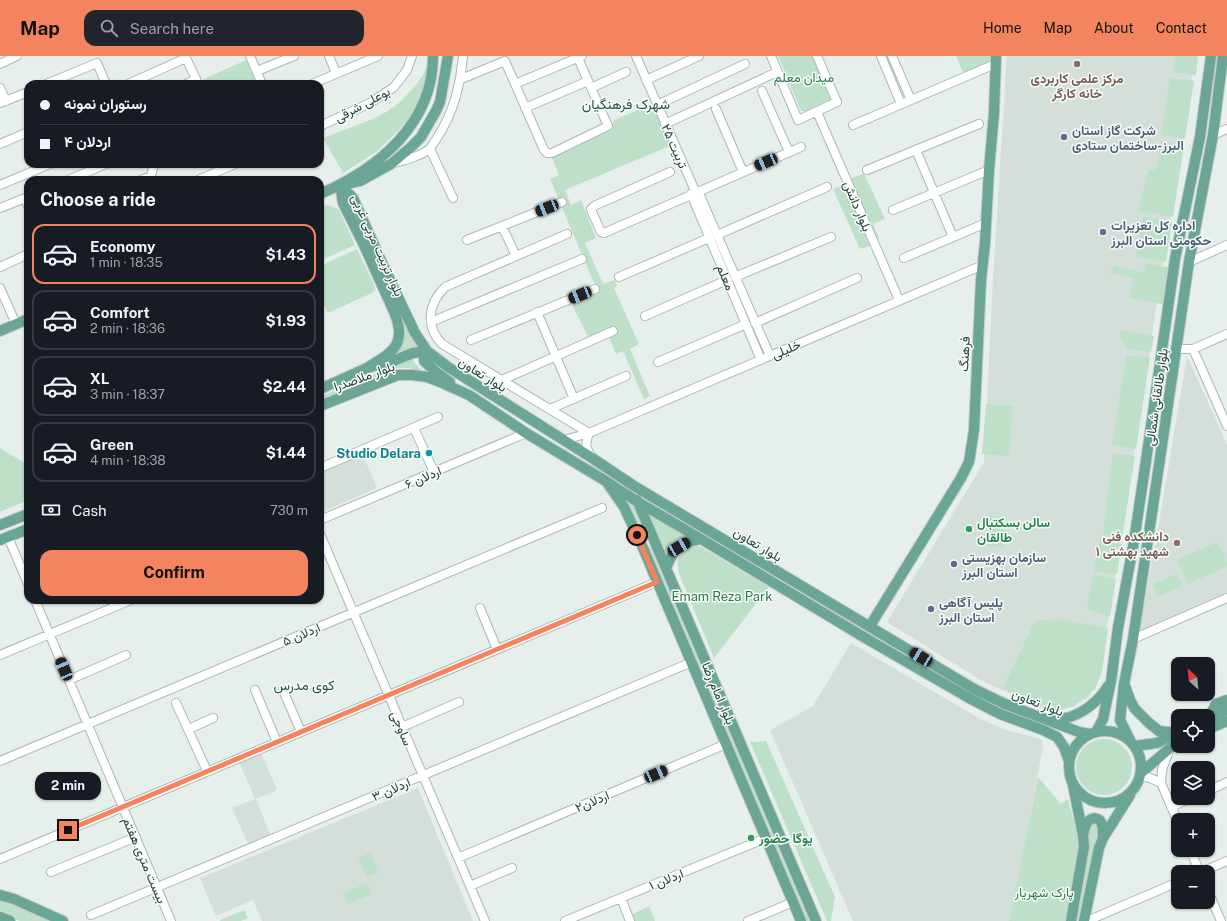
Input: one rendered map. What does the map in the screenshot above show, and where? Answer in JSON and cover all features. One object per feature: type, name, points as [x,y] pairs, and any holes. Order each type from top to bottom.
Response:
[{"type":"main road","points":[[324,192],[340,185],[383,156],[403,137],[425,102],[431,81],[433,56]]},
{"type":"main road","points":[[340,185],[360,181],[391,164],[421,137],[436,111],[442,93],[448,56]]},
{"type":"main road","name":"بلوار طالقانی شمالی","points":[[1092,733],[1103,719],[1111,681],[1118,628],[1145,470],[1175,259],[1200,137],[1211,56]]},
{"type":"main road","name":"بلوار طالقانی شمالی","points":[[1132,743],[1120,720],[1121,706],[1133,639],[1189,262],[1213,135],[1223,56]]},
{"type":"main road","name":"فرهنگ","points":[[870,626],[961,478],[969,462],[974,430],[981,280],[994,113],[996,60]]},
{"type":"main road","points":[[1209,67],[1221,68]]},
{"type":"main road","points":[[353,198],[360,181]]},
{"type":"main road","name":"بلوار تربیت مربی غربی","points":[[340,185],[353,198],[404,312],[415,333],[431,354]]},
{"type":"main road","name":"بلوار تربیت مربی غربی","points":[[340,185],[343,203],[363,243],[399,324],[400,331],[398,342],[390,353],[367,368]]},
{"type":"main road","points":[[1185,210],[1198,212]]},
{"type":"main road","points":[[0,331],[24,321]]},
{"type":"main road","name":"بلوار ملاصدرا","points":[[324,387],[367,368],[413,353],[431,354]]},
{"type":"main road","points":[[431,354],[426,357],[424,361],[436,372],[469,395]]},
{"type":"main road","name":"بلوار تعاون","points":[[431,354],[462,377],[564,440],[634,486],[974,689],[1005,704],[1062,726],[1079,732],[1092,733]]},
{"type":"main road","name":"بلوار ملاصدرا","points":[[324,404],[398,375],[412,375],[440,382]]},
{"type":"main road","name":"بلوار تعاون","points":[[440,382],[469,395],[526,433],[638,502],[969,698],[1000,714],[1043,730],[1057,737],[1064,748],[1069,761]]},
{"type":"main road","name":"بلوار امام رضا","points":[[604,480],[624,508],[643,548],[801,921]]},
{"type":"main road","name":"بلوار امام رضا","points":[[634,486],[638,502],[816,921]]},
{"type":"main road","points":[[0,525],[24,516]]},
{"type":"main road","points":[[4,539],[24,531]]},
{"type":"main road","points":[[666,568],[671,556],[679,547],[689,541],[701,538]]},
{"type":"main road","points":[[643,548],[647,543],[656,543]]},
{"type":"main road","points":[[748,567],[754,557]]},
{"type":"main road","points":[[1047,719],[1066,718],[1081,712],[1094,704],[1111,681]]},
{"type":"main road","points":[[1124,684],[1130,700],[1142,717],[1171,740]]},
{"type":"main road","points":[[1214,709],[1216,704],[1227,700]]},
{"type":"main road","points":[[1106,704],[1112,712],[1116,712],[1121,706]]},
{"type":"main road","points":[[1215,715],[1227,710]]},
{"type":"main road","points":[[1215,726],[1227,721]]},
{"type":"main road","points":[[1057,737],[1061,737],[1065,733],[1065,729],[1062,726]]},
{"type":"main road","points":[[1071,921],[1084,847],[1083,835],[1070,776],[1069,761],[1076,745],[1082,739],[1092,733],[1110,731],[1117,733],[1132,743],[1139,754],[1142,763],[1141,774],[1137,785],[1103,838],[1099,848],[1084,921]]},
{"type":"main road","points":[[1132,743],[1171,742]]},
{"type":"main road","points":[[1157,743],[1156,750],[1159,753],[1171,744]]},
{"type":"main road","points":[[1141,774],[1171,744]]},
{"type":"main road","points":[[1072,783],[1085,798],[1104,804],[1124,799],[1132,792]]},
{"type":"main road","points":[[1083,835],[1087,823],[1096,818],[1102,822],[1103,838]]},
{"type":"main road","points":[[0,895],[14,899],[63,921]]},
{"type":"main road","points":[[0,917],[10,921]]},
{"type":"street","points":[[0,64],[17,56]]},
{"type":"street","points":[[250,56],[260,80]]},
{"type":"street","points":[[257,71],[294,56]]},
{"type":"street","points":[[329,56],[336,73]]},
{"type":"street","points":[[321,80],[378,56]]},
{"type":"street","name":"بوعلی شرقی","points":[[324,124],[370,103],[394,87],[407,70],[412,56]]},
{"type":"street","points":[[391,164],[415,157],[430,149],[442,130],[453,107],[461,79],[463,56]]},
{"type":"street","name":"تربیت ۲۵","points":[[636,56],[695,193]]},
{"type":"street","points":[[646,80],[699,56]]},
{"type":"street","points":[[771,56],[798,120],[837,102],[817,56]]},
{"type":"street","points":[[881,56],[901,104]]},
{"type":"street","points":[[892,56],[911,100]]},
{"type":"street","points":[[137,80],[186,57],[196,79],[194,80]]},
{"type":"street","points":[[461,79],[505,61],[525,108],[544,150],[548,153],[552,153],[608,126],[579,57],[515,84]]},
{"type":"street","points":[[853,125],[911,100],[996,60]]},
{"type":"street","points":[[56,80],[97,63],[104,80]]},
{"type":"street","points":[[657,106],[745,64]]},
{"type":"street","points":[[525,108],[626,72]]},
{"type":"street","points":[[665,124],[777,72]]},
{"type":"street","points":[[0,88],[3,102],[24,94]]},
{"type":"street","points":[[762,91],[789,152]]},
{"type":"street","points":[[716,109],[743,172]]},
{"type":"street","name":"بلوار دانش","points":[[817,112],[899,300]]},
{"type":"street","points":[[867,170],[979,124]]},
{"type":"street","points":[[1213,135],[1227,129]]},
{"type":"street","points":[[0,144],[24,134]]},
{"type":"street","points":[[670,172],[594,206],[592,212],[601,232],[604,233],[801,147]]},
{"type":"street","points":[[430,149],[453,198]]},
{"type":"street","points":[[916,150],[953,237]]},
{"type":"street","points":[[0,185],[40,168]]},
{"type":"street","points":[[78,176],[96,168]]},
{"type":"street","points":[[207,176],[226,168]]},
{"type":"street","points":[[893,210],[989,170]]},
{"type":"street","points":[[619,277],[827,187]]},
{"type":"street","name":"معلم","points":[[695,193],[731,279],[736,300],[761,360]]},
{"type":"street","points":[[0,208],[24,198]]},
{"type":"street","points":[[467,240],[562,202]]},
{"type":"street","points":[[904,258],[986,223]]},
{"type":"street","points":[[502,226],[516,256]]},
{"type":"street","points":[[567,234],[444,287],[434,303],[430,313],[431,322],[436,337],[442,344],[589,433],[586,448],[592,458]]},
{"type":"street","points":[[645,316],[831,237]]},
{"type":"street","points":[[954,277],[970,267],[977,260],[985,243]]},
{"type":"street","points":[[1189,262],[1227,245]]},
{"type":"street","points":[[0,267],[24,256]]},
{"type":"street","points":[[431,322],[582,259]]},
{"type":"street","name":"خلیلی","points":[[564,440],[589,433],[983,265]]},
{"type":"street","points":[[969,270],[981,280]]},
{"type":"street","points":[[755,323],[857,278]]},
{"type":"street","name":"معلم","points":[[731,279],[744,297],[770,356]]},
{"type":"street","points":[[0,288],[16,324]]},
{"type":"street","points":[[470,340],[595,289]]},
{"type":"street","points":[[736,300],[744,297]]},
{"type":"street","points":[[537,312],[574,399]]},
{"type":"street","points":[[658,362],[746,324]]},
{"type":"street","points":[[502,380],[613,331]]},
{"type":"street","points":[[1176,349],[1192,349],[1227,334]]},
{"type":"street","points":[[1192,349],[1225,416],[1227,426]]},
{"type":"street","points":[[550,409],[626,376]]},
{"type":"street","points":[[324,466],[438,417]]},
{"type":"street","points":[[414,428],[434,472]]},
{"type":"street","name":"اردلان ۶","points":[[324,518],[526,433]]},
{"type":"street","name":"اردلان ۵","points":[[0,761],[602,508]]},
{"type":"street","points":[[4,539],[24,576]]},
{"type":"street","name":"ساوجی","points":[[324,543],[485,921]]},
{"type":"street","points":[[0,859],[657,582]]},
{"type":"street","points":[[1133,639],[1227,598]]},
{"type":"street","name":"بیست متری هفتم","points":[[37,604],[171,921]]},
{"type":"street","points":[[0,655],[121,604]]},
{"type":"street","points":[[480,608],[497,649]]},
{"type":"street","points":[[69,680],[126,655]]},
{"type":"street","name":"اردلان ۳","points":[[90,915],[692,662]]},
{"type":"street","points":[[255,690],[277,742]]},
{"type":"street","points":[[282,690],[301,732]]},
{"type":"street","points":[[402,726],[459,702]]},
{"type":"street","points":[[176,703],[207,771]]},
{"type":"street","points":[[189,729],[213,718]]},
{"type":"street","name":"اردلان۲","points":[[458,858],[726,744]]},
{"type":"street","points":[[1171,747],[1162,770],[1161,783],[1174,813]]},
{"type":"street","points":[[1141,774],[1161,783]]},
{"type":"street","points":[[1215,787],[1227,782]]},
{"type":"street","points":[[1171,807],[1175,805]]},
{"type":"street","points":[[51,872],[136,837]]},
{"type":"street","name":"اردلان ۱","points":[[565,921],[766,838]]},
{"type":"street","points":[[1215,866],[1227,861]]},
{"type":"street","points":[[470,886],[512,868]]},
{"type":"street","points":[[1087,921],[1171,885]]},
{"type":"street","points":[[620,898],[630,921]]},
{"type":"street","points":[[748,921],[793,902]]},
{"type":"street","points":[[1215,907],[1221,921]]},
{"type":"shaded area","points":[[1007,56],[1195,56],[1099,680],[1088,698],[1059,712],[1044,709],[982,681],[887,622],[984,462],[993,279]]},
{"type":"shaded area","points":[[1187,356],[1227,445],[1227,594],[1139,632],[1158,529]]},
{"type":"shaded area","points":[[362,453],[377,488],[324,511],[324,469]]},
{"type":"shaded area","points":[[851,643],[977,717],[1003,729],[1041,739],[1043,747],[1010,921],[853,921],[770,730],[813,706]]},
{"type":"shaded area","points":[[261,753],[277,790],[256,799],[272,839],[250,848],[232,808],[255,799],[239,762]]},
{"type":"shaded area","points":[[418,788],[473,921],[262,921],[253,900],[216,916],[200,878]]},
{"type":"green space","name":"میدان معلم","points":[[778,56],[813,56],[831,98],[806,111],[801,111]]},
{"type":"green space","points":[[956,56],[991,56],[990,64],[964,75]]},
{"type":"green space","points":[[1176,56],[1198,56],[1196,75],[1176,73],[1173,71]]},
{"type":"green space","points":[[246,60],[255,80],[202,80]]},
{"type":"green space","points":[[429,61],[420,100],[407,122],[376,152],[343,173],[324,138],[373,119],[388,111],[401,101],[423,75]]},
{"type":"green space","points":[[1170,78],[1194,81],[1185,139],[1161,135]]},
{"type":"green space","points":[[653,104],[670,146],[565,190],[571,205],[581,200],[596,238],[585,243],[603,284],[615,280],[617,286],[614,288],[639,344],[630,349],[650,396],[644,399],[623,351],[616,354],[608,335],[589,338],[572,305],[586,299],[585,294],[597,290],[550,179],[559,175],[552,158],[612,130],[614,120]]},
{"type":"green space","points":[[1161,141],[1184,146],[1173,217],[1138,211],[1148,170],[1156,170]]},
{"type":"green space","points":[[864,173],[885,219],[873,224],[879,238],[874,239],[848,180]]},
{"type":"green space","points":[[843,185],[870,246],[860,249],[833,189]]},
{"type":"green space","points":[[327,205],[339,210],[355,245],[324,259],[324,206]]},
{"type":"green space","points":[[1143,217],[1172,222],[1166,262],[1137,257],[1136,255]]},
{"type":"green space","points":[[357,249],[375,287],[374,291],[328,313],[324,305],[324,264]]},
{"type":"green space","points":[[1146,263],[1172,268],[1166,305],[1129,298],[1134,278],[1111,273],[1114,265],[1143,273]]},
{"type":"green space","points":[[395,299],[418,347],[392,358],[401,342],[404,329],[401,316],[394,300]]},
{"type":"green space","points":[[1120,330],[1154,336],[1151,352],[1128,349],[1120,337]]},
{"type":"green space","points":[[1126,356],[1150,357],[1136,449],[1112,445]]},
{"type":"green space","points":[[411,358],[427,375],[410,368],[396,368],[324,398],[324,395]]},
{"type":"green space","points":[[986,404],[1013,406],[1009,456],[982,454]]},
{"type":"green space","points":[[0,448],[24,463],[24,502],[0,512]]},
{"type":"green space","points":[[1113,453],[1135,456],[1122,538],[1103,534]]},
{"type":"green space","points":[[608,483],[636,504],[649,540],[644,543]]},
{"type":"green space","points":[[649,515],[690,536],[667,556]]},
{"type":"green space","points":[[989,516],[1007,517],[1004,548],[986,546]]},
{"type":"green space","points":[[1100,538],[1122,544],[1117,574],[1097,572],[1094,570]]},
{"type":"green space","points":[[1218,542],[1227,562],[1227,567],[1187,584],[1177,559]]},
{"type":"green space","name":"Emam Reza Park","points":[[692,545],[701,547],[769,587],[714,658],[679,574],[679,556],[683,551]]},
{"type":"green space","points":[[648,548],[652,548],[812,921],[806,921],[650,556]]},
{"type":"green space","points":[[1177,574],[1182,586],[1158,597],[1153,584]]},
{"type":"green space","points":[[1093,575],[1116,579],[1110,617],[1090,610],[1087,607]]},
{"type":"green space","points":[[1059,619],[1108,629],[1102,672],[1095,689],[1073,707],[1057,709],[1037,704],[1003,688],[1035,621]]},
{"type":"green space","points":[[1104,739],[1115,741],[1124,747],[1130,756],[1132,767],[1130,778],[1124,787],[1115,793],[1104,795],[1093,793],[1084,787],[1078,778],[1076,767],[1078,756],[1084,747],[1093,741]]},
{"type":"green space","points":[[766,741],[835,897],[831,921],[827,921],[750,742]]},
{"type":"green space","name":"پارک شهریار","points":[[1038,777],[1061,804],[1068,799],[1080,844],[1069,921],[1009,921]]},
{"type":"green space","points":[[1097,823],[1100,832],[1094,847],[1079,921],[1074,921],[1089,825]]},
{"type":"green space","points":[[370,853],[378,872],[367,877],[358,858]]},
{"type":"green space","points":[[367,883],[372,894],[348,904],[343,893]]},
{"type":"green space","points":[[0,900],[52,921],[20,921],[0,912]]},
{"type":"green space","points":[[649,906],[655,921],[633,921],[631,915]]},
{"type":"green space","points":[[244,910],[248,918],[241,921],[220,921],[220,920]]},
{"type":"place","name":"مرکز علمی کاربردی خانه کارگر","points":[[1077,64]]},
{"type":"place","name":"شرکت گاز استان البرز-ساختمان ستادی","points":[[1064,137]]},
{"type":"place","name":"اداره کل تعزیرات حکومتی استان البرز","points":[[1103,232]]},
{"type":"place","name":"Studio Delara","points":[[429,453]]},
{"type":"place","name":"سالن بسکتبال طالقان","points":[[969,529]]},
{"type":"place","name":"دانشکده فنی شهید بهشتی ۱","points":[[1177,543]]},
{"type":"place","name":"سازمان بهزیستی استان البرز","points":[[954,564]]},
{"type":"place","name":"پلیس آگاهی استان البرز","points":[[931,609]]},
{"type":"place","name":"یوگا حضور","points":[[751,838]]},
{"type":"district","name":"شهرک فرهنگیان","points":[[626,104]]},
{"type":"district","name":"کوی مدرس","points":[[304,685]]},
{"type":"route","points":[[68,830],[657,582],[637,535]]}]
